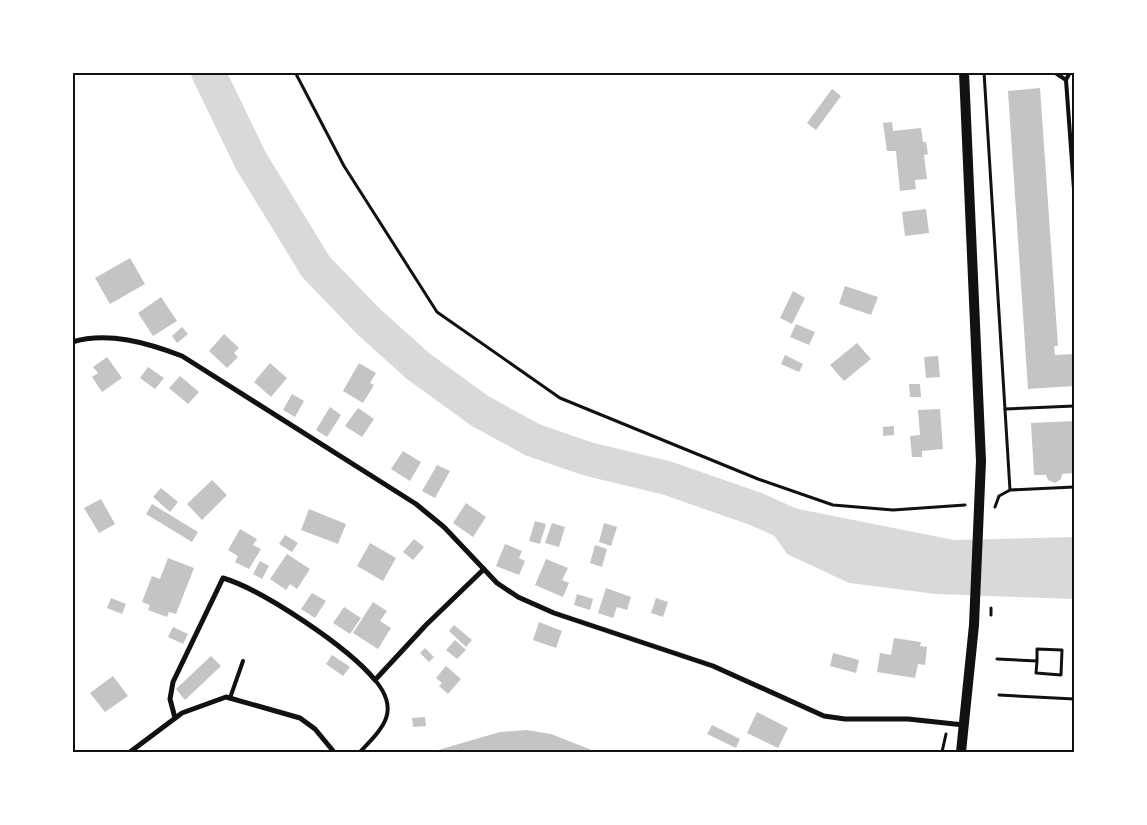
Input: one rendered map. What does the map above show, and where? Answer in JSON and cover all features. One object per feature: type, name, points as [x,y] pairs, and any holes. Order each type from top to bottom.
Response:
[{"type":"main road","points":[[962,752],[974,625],[981,425],[964,72]]},
{"type":"street","points":[[72,342],[92,337],[110,337],[164,350],[197,365],[416,504],[444,527],[506,590],[534,605],[713,666],[824,716],[845,719],[908,719],[965,725]]},
{"type":"street","points":[[175,718],[170,699],[173,682],[223,578],[246,586],[278,605],[336,646],[375,680],[426,625],[484,569]]},
{"type":"street","points":[[130,752],[175,718],[193,708],[230,698],[300,718],[315,729],[334,752]]},
{"type":"lane","points":[[1054,72],[1066,80]]},
{"type":"lane","points":[[1070,72],[1066,80],[1074,189]]},
{"type":"lane","points":[[230,698],[243,661]]},
{"type":"lane","points":[[360,752],[380,730],[388,715],[386,696],[375,680]]},
{"type":"path","points":[[295,72],[344,166],[438,312],[560,398],[758,478],[833,505],[894,510],[965,505]]},
{"type":"path","points":[[984,72],[1010,490]]},
{"type":"path","points":[[1005,409],[1074,406]]},
{"type":"path","points":[[994,514],[996,501],[1010,490],[1074,487]]},
{"type":"path","points":[[1038,649],[1062,650],[1061,675],[1036,673],[1037,661],[1038,649]]},
{"type":"path","points":[[997,658],[1037,661]]},
{"type":"path","points":[[999,694],[1074,699]]},
{"type":"shaded area","points":[[783,506],[954,540],[1074,537],[1074,599],[936,594],[849,583],[787,554],[756,509]]},
{"type":"building","points":[[1040,88],[1058,346],[1054,346],[1055,355],[1074,354],[1074,386],[1028,389],[1008,91]]},
{"type":"building","points":[[832,89],[841,96],[816,130],[807,123]]},
{"type":"building","points":[[892,122],[893,131],[921,128],[923,142],[926,142],[928,154],[924,155],[927,179],[915,180],[916,189],[900,191],[896,151],[887,151],[883,123]]},
{"type":"building","points":[[926,209],[929,233],[905,236],[902,212]]},
{"type":"building","points":[[130,258],[145,284],[110,304],[95,278]]},
{"type":"building","points":[[845,286],[878,297],[871,315],[839,304]]},
{"type":"building","points":[[793,291],[805,298],[792,324],[780,318]]},
{"type":"building","points":[[161,297],[177,321],[153,336],[138,313]]},
{"type":"building","points":[[796,324],[815,332],[809,345],[790,337]]},
{"type":"building","points":[[182,327],[188,334],[177,343],[172,336]]},
{"type":"building","points":[[224,334],[239,348],[234,353],[238,357],[227,368],[209,351]]},
{"type":"building","points":[[857,343],[871,359],[844,381],[830,365]]},
{"type":"building","points":[[785,355],[803,364],[799,372],[781,364]]},
{"type":"building","points":[[938,356],[940,377],[926,378],[924,357]]},
{"type":"building","points":[[107,357],[122,378],[102,392],[92,377],[98,373],[93,367]]},
{"type":"building","points":[[270,363],[287,378],[271,397],[254,382]]},
{"type":"building","points":[[359,363],[376,373],[370,383],[374,385],[363,403],[343,391]]},
{"type":"building","points":[[148,367],[164,378],[155,389],[140,378]]},
{"type":"building","points":[[180,376],[199,392],[188,404],[169,388]]},
{"type":"building","points":[[909,384],[920,384],[921,397],[910,397]]},
{"type":"building","points":[[292,394],[304,401],[295,417],[283,410]]},
{"type":"building","points":[[330,407],[341,415],[327,437],[316,430]]},
{"type":"building","points":[[358,408],[374,419],[362,437],[345,426]]},
{"type":"building","points":[[940,409],[943,449],[922,451],[922,457],[912,457],[910,436],[920,435],[918,410]]},
{"type":"building","points":[[1074,421],[1074,473],[1062,474],[1061,479],[1055,483],[1048,480],[1046,475],[1034,475],[1031,423]]},
{"type":"building","points":[[894,426],[894,435],[883,436],[883,427]]},
{"type":"building","points":[[403,451],[421,462],[410,481],[391,469]]},
{"type":"building","points":[[437,465],[450,471],[435,498],[422,491]]},
{"type":"building","points":[[212,480],[227,495],[202,520],[187,504]]},
{"type":"building","points":[[161,488],[178,502],[170,512],[153,497]]},
{"type":"building","points":[[101,499],[115,524],[99,533],[84,508]]},
{"type":"building","points":[[466,503],[486,517],[473,537],[453,523]]},
{"type":"building","points":[[152,504],[198,532],[192,542],[146,514]]},
{"type":"building","points":[[309,509],[346,524],[338,544],[301,530]]},
{"type":"building","points":[[535,521],[546,524],[540,544],[529,541]]},
{"type":"building","points":[[552,523],[565,527],[559,547],[545,543]]},
{"type":"building","points":[[604,523],[617,527],[611,546],[599,542]]},
{"type":"building","points":[[240,529],[257,539],[253,545],[261,549],[249,569],[235,562],[238,556],[228,550]]},
{"type":"building","points":[[285,535],[298,543],[292,552],[279,544]]},
{"type":"building","points":[[414,539],[424,547],[413,560],[403,552]]},
{"type":"building","points":[[370,543],[396,558],[383,581],[357,566]]},
{"type":"building","points":[[505,544],[522,551],[519,558],[525,561],[519,575],[496,566]]},
{"type":"building","points":[[595,545],[607,549],[602,567],[590,563]]},
{"type":"building","points":[[287,554],[310,569],[297,589],[290,584],[286,590],[270,579]]},
{"type":"building","points":[[168,558],[194,568],[176,614],[169,612],[167,617],[148,610],[150,605],[142,602],[152,576],[160,579]]},
{"type":"building","points":[[546,559],[568,568],[562,580],[569,583],[563,597],[535,585]]},
{"type":"building","points":[[260,561],[269,566],[262,579],[253,574]]},
{"type":"building","points":[[606,588],[631,597],[627,610],[617,607],[613,618],[598,613]]},
{"type":"building","points":[[312,593],[326,601],[315,618],[301,609]]},
{"type":"building","points":[[577,594],[593,599],[590,610],[574,605]]},
{"type":"building","points":[[111,598],[126,604],[122,614],[107,608]]},
{"type":"building","points":[[656,598],[668,602],[663,617],[651,613]]},
{"type":"building","points":[[373,602],[387,611],[380,621],[391,628],[378,649],[353,633]]},
{"type":"building","points":[[344,607],[361,618],[350,634],[333,623]]},
{"type":"building","points":[[539,622],[562,631],[556,648],[533,640]]},
{"type":"building","points":[[454,625],[472,640],[466,647],[449,631]]},
{"type":"building","points":[[173,627],[188,634],[183,644],[168,637]]},
{"type":"building","points":[[894,638],[921,642],[920,646],[927,647],[925,665],[918,664],[915,678],[877,672],[880,653],[891,655]]},
{"type":"building","points":[[455,640],[466,650],[457,659],[446,650]]},
{"type":"building","points":[[425,648],[434,657],[429,662],[420,653]]},
{"type":"building","points":[[833,653],[859,660],[856,673],[830,666]]},
{"type":"building","points":[[332,655],[350,667],[343,676],[326,664]]},
{"type":"building","points":[[211,656],[221,666],[185,700],[176,689]]},
{"type":"building","points":[[446,666],[461,679],[448,694],[439,686],[442,683],[436,678]]},
{"type":"building","points":[[113,676],[128,696],[105,712],[90,693]]},
{"type":"building","points":[[757,712],[788,728],[778,748],[747,733]]},
{"type":"building","points":[[425,717],[426,726],[413,727],[412,718]]},
{"type":"building","points":[[712,725],[740,739],[736,748],[707,734]]},
{"type":"building","points":[[526,730],[551,734],[597,752],[431,752],[500,732]]},
{"type":"waterway","points":[[208,72],[251,161],[316,267],[369,322],[418,366],[480,411],[533,440],[588,459],[667,478],[756,509],[798,528]]}]
